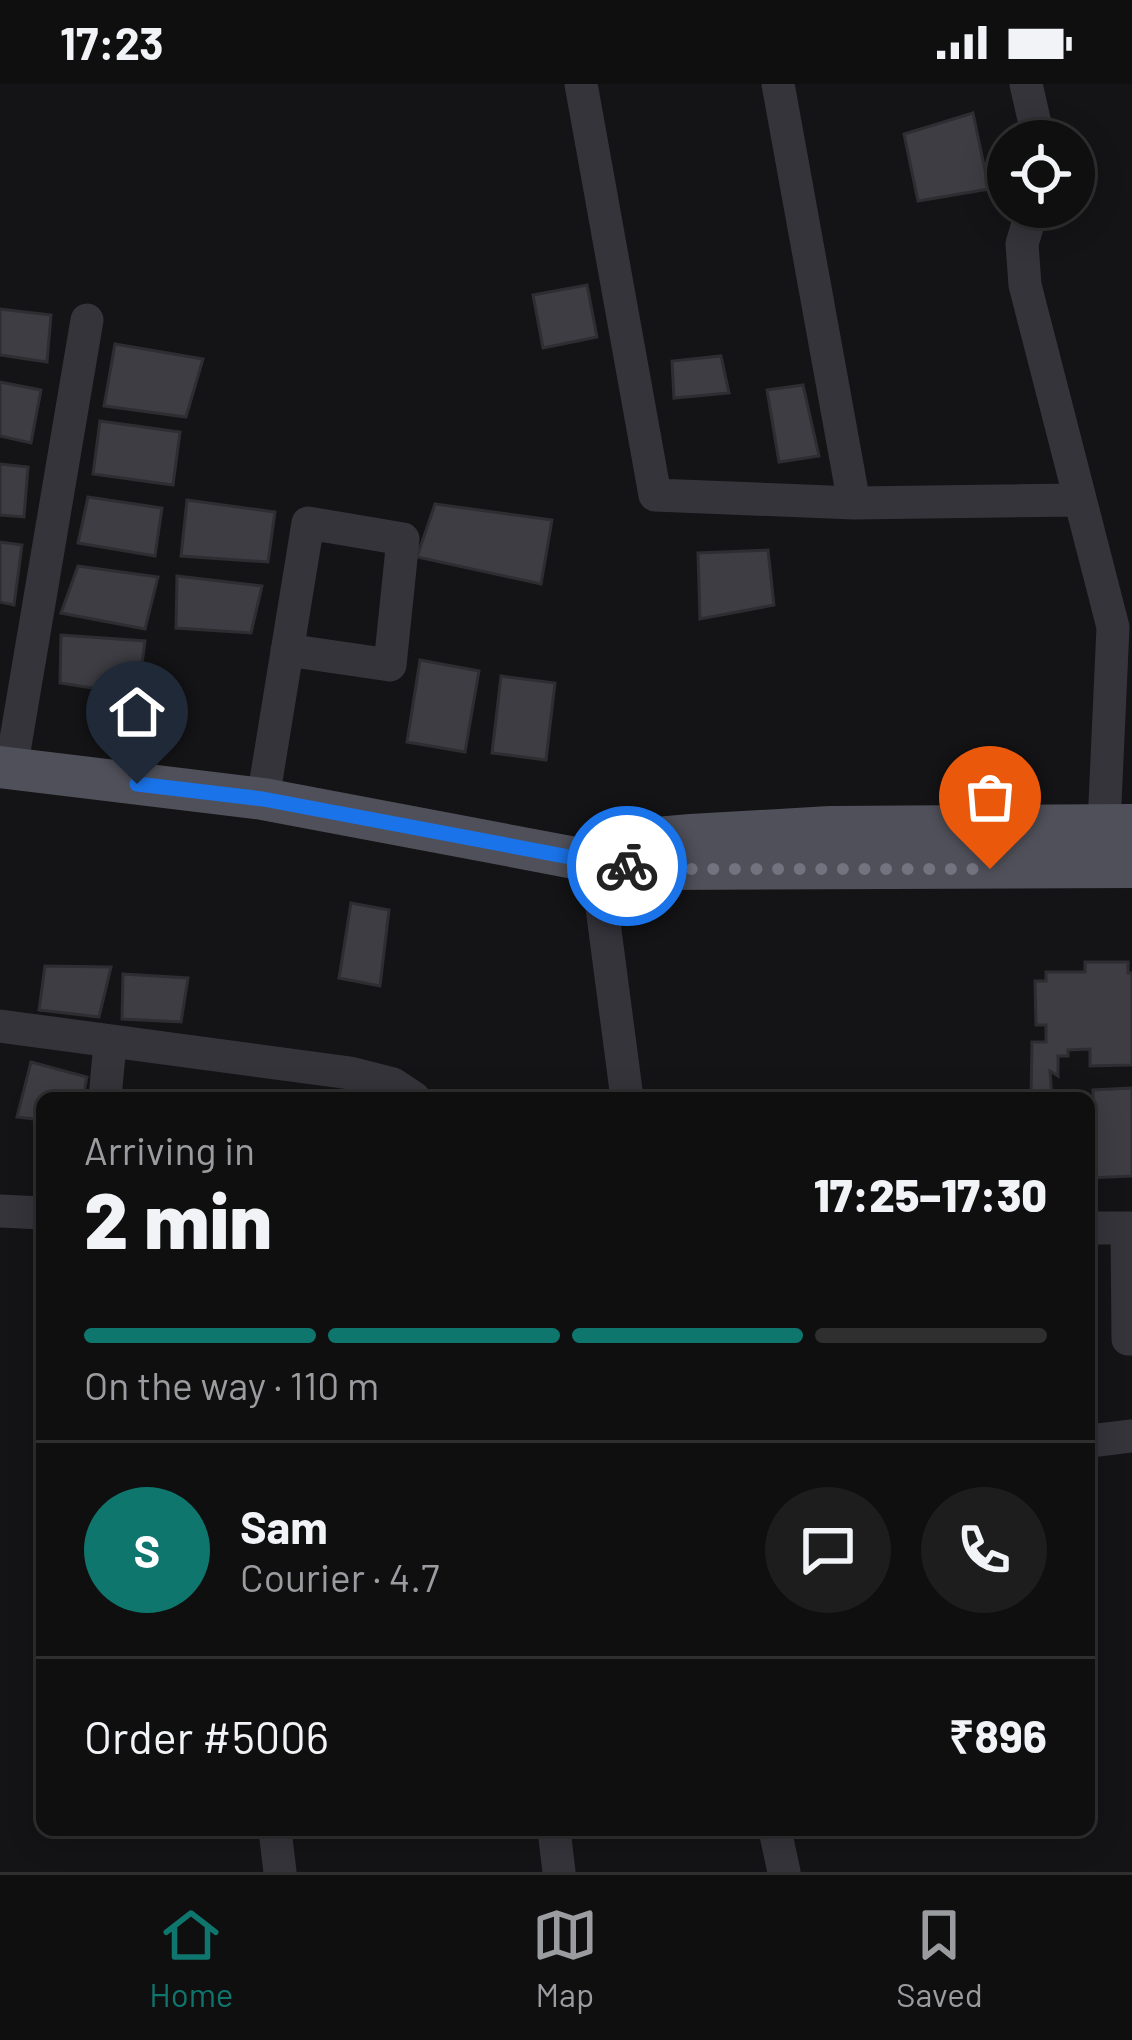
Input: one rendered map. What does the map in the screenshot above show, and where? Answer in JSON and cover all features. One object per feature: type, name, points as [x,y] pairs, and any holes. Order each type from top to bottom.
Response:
[{"type":"main road","points":[[6,768],[263,799],[596,862],[661,869],[1132,867]]},
{"type":"main road","points":[[596,862],[646,839],[692,835],[830,827],[1118,825]]},
{"type":"street","points":[[581,84],[655,495],[854,503],[1080,500]]},
{"type":"street","points":[[778,84],[854,503]]},
{"type":"street","points":[[1027,84],[1035,120]]},
{"type":"street","points":[[1027,228],[1022,244],[1024,285],[1113,627],[1118,825]]},
{"type":"street","points":[[6,768],[87,320]]},
{"type":"street","points":[[263,799],[287,650],[308,523],[403,539],[390,665],[287,650]]},
{"type":"street","points":[[596,862],[626,1092]]},
{"type":"street","points":[[0,1026],[350,1073],[393,1084],[405,1092]]},
{"type":"street","points":[[106,1092],[110,1043]]},
{"type":"street","points":[[0,1211],[36,1214]]},
{"type":"street","points":[[1095,1228],[1129,1228],[1128,1339],[1132,1339]]},
{"type":"street","points":[[1095,1440],[1132,1436]]},
{"type":"street","points":[[276,1836],[280,1872]]},
{"type":"street","points":[[555,1836],[559,1872]]},
{"type":"street","points":[[776,1836],[784,1872]]},
{"type":"building","points":[[973,113],[987,189],[918,201],[904,134]]},
{"type":"building","points":[[587,285],[597,337],[543,348],[533,295]]},
{"type":"building","points":[[0,309],[51,315],[47,362],[0,355]]},
{"type":"building","points":[[115,344],[203,359],[186,417],[104,406]]},
{"type":"building","points":[[721,356],[729,393],[674,398],[672,361]]},
{"type":"building","points":[[0,382],[41,390],[31,443],[0,436]]},
{"type":"building","points":[[803,385],[819,456],[779,462],[767,390]]},
{"type":"building","points":[[100,421],[180,432],[173,485],[93,474]]},
{"type":"building","points":[[0,464],[28,467],[24,517],[0,515]]},
{"type":"building","points":[[88,497],[162,508],[155,556],[78,543]]},
{"type":"building","points":[[187,500],[275,512],[268,562],[181,556]]},
{"type":"building","points":[[435,504],[552,520],[541,584],[417,557]]},
{"type":"building","points":[[0,542],[22,545],[14,605],[0,602]]},
{"type":"building","points":[[768,550],[774,605],[700,619],[698,553]]},
{"type":"building","points":[[78,566],[158,577],[145,629],[61,613]]},
{"type":"building","points":[[177,576],[262,586],[251,633],[176,628]]},
{"type":"building","points":[[61,635],[145,641],[138,695],[60,683]]},
{"type":"building","points":[[420,660],[479,671],[465,752],[407,742]]},
{"type":"building","points":[[501,676],[555,683],[546,760],[492,753]]},
{"type":"building","points":[[351,903],[389,910],[380,986],[339,978]]},
{"type":"building","points":[[1085,962],[1128,962],[1132,1065],[1090,1066],[1090,1049],[1068,1050],[1068,1056],[1058,1056],[1058,1076],[1050,1071],[1052,1092],[1031,1092],[1032,1042],[1046,1042],[1046,1025],[1036,1025],[1035,981],[1046,981],[1046,972],[1085,972]]},
{"type":"building","points":[[45,966],[111,967],[99,1017],[39,1010]]},
{"type":"building","points":[[123,974],[188,978],[181,1022],[122,1019]]},
{"type":"building","points":[[31,1062],[87,1077],[84,1092],[36,1092],[36,1119],[17,1117]]},
{"type":"building","points":[[1132,1088],[1132,1176],[1095,1178],[1093,1090]]},
{"type":"way so far","points":[[627,866],[990,869]]},
{"type":"route","points":[[137,784],[263,799],[627,866]]}]
